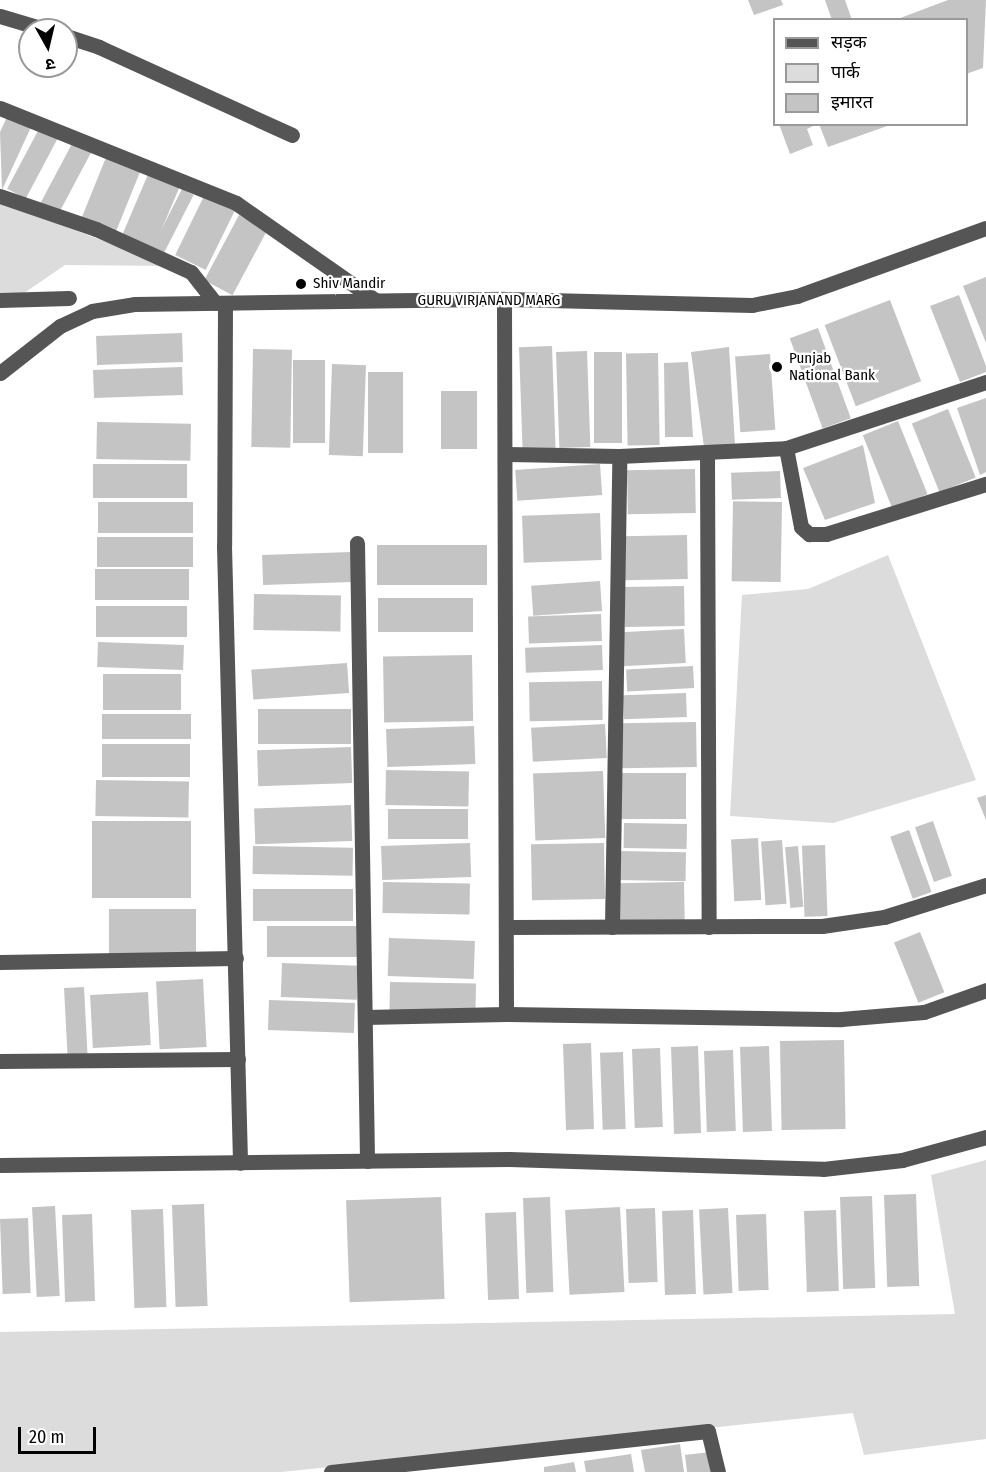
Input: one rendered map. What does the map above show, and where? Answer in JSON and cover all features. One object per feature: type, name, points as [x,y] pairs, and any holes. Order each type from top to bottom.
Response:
[{"type":"street","points":[[0,16],[18,21]]},
{"type":"street","points":[[78,40],[99,47],[292,135]]},
{"type":"street","points":[[0,108],[236,203],[375,300]]},
{"type":"street","points":[[0,196],[96,230],[191,272],[220,303],[240,1163]]},
{"type":"street","name":"GURU VIRJANAND MARG","points":[[0,373],[60,326],[92,311],[135,304],[504,299],[752,305],[796,296],[986,228]]},
{"type":"street","points":[[0,300],[69,298]]},
{"type":"street","points":[[504,299],[508,927],[506,1014]]},
{"type":"street","points":[[506,454],[619,456],[786,448],[986,382]]},
{"type":"street","points":[[786,448],[801,527],[809,534],[826,534],[986,484]]},
{"type":"street","points":[[707,453],[709,927]]},
{"type":"street","points":[[612,927],[619,456]]},
{"type":"street","points":[[357,543],[368,1161]]},
{"type":"street","points":[[508,927],[822,926],[884,917],[986,885]]},
{"type":"street","points":[[0,962],[236,958]]},
{"type":"street","points":[[365,1017],[506,1014],[841,1019],[924,1012],[986,990]]},
{"type":"street","points":[[0,1061],[238,1059]]},
{"type":"street","points":[[0,1164],[509,1159],[823,1169],[902,1160],[986,1137]]},
{"type":"street","points":[[332,1472],[708,1431],[718,1472]]},
{"type":"green space","points":[[0,202],[170,266],[65,265],[8,304],[0,304]]},
{"type":"green space","points":[[888,555],[976,780],[833,823],[730,816],[742,595],[808,589]]},
{"type":"green space","points":[[986,1160],[986,1439],[864,1455],[853,1413],[281,1472],[0,1472],[0,1332],[955,1314],[931,1175]]},
{"type":"building","points":[[748,0],[781,0],[783,5],[754,15]]},
{"type":"building","points":[[825,0],[845,0],[851,18],[831,18]]},
{"type":"building","points":[[948,0],[986,0],[983,68],[968,73],[968,18],[900,18]]},
{"type":"building","points":[[8,115],[32,125],[2,190],[0,132]]},
{"type":"building","points":[[780,126],[813,126],[807,129],[813,145],[790,154]]},
{"type":"building","points":[[820,126],[887,126],[828,147]]},
{"type":"building","points":[[40,127],[59,137],[26,199],[7,189]]},
{"type":"building","points":[[74,140],[93,150],[58,214],[40,204]]},
{"type":"building","points":[[107,155],[141,169],[115,233],[81,219]]},
{"type":"building","points":[[149,172],[180,185],[153,251],[121,237]]},
{"type":"building","points":[[182,189],[194,195],[164,253],[152,247]]},
{"type":"building","points":[[205,194],[236,209],[206,270],[175,255]]},
{"type":"building","points":[[239,215],[267,230],[233,295],[204,280]]},
{"type":"building","points":[[986,277],[986,343],[963,286]]},
{"type":"building","points":[[959,295],[986,366],[986,372],[960,382],[930,306]]},
{"type":"building","points":[[890,300],[921,381],[856,406],[825,325]]},
{"type":"building","points":[[818,328],[851,418],[823,428],[790,338]]},
{"type":"building","points":[[182,333],[183,362],[97,365],[96,336]]},
{"type":"building","points":[[552,346],[556,448],[523,449],[519,347]]},
{"type":"building","points":[[729,347],[735,445],[704,447],[691,352]]},
{"type":"building","points":[[253,349],[292,350],[290,448],[251,447]]},
{"type":"building","points":[[587,351],[590,447],[559,448],[556,352]]},
{"type":"building","points":[[594,352],[622,352],[622,443],[594,443]]},
{"type":"building","points":[[658,353],[660,445],[628,446],[626,354]]},
{"type":"building","points":[[770,354],[775,430],[740,432],[735,356]]},
{"type":"building","points":[[293,360],[325,360],[325,443],[293,443]]},
{"type":"building","points":[[688,362],[693,437],[665,437],[664,363]]},
{"type":"building","points":[[332,364],[366,365],[363,456],[329,455]]},
{"type":"building","points":[[182,367],[183,395],[94,398],[93,370]]},
{"type":"building","points":[[368,372],[403,372],[403,453],[368,453]]},
{"type":"building","points":[[441,391],[477,391],[477,449],[441,449]]},
{"type":"building","points":[[986,398],[986,472],[980,475],[957,408]]},
{"type":"building","points":[[948,409],[976,478],[940,492],[912,424]]},
{"type":"building","points":[[898,421],[928,494],[892,508],[863,435]]},
{"type":"building","points":[[97,422],[191,424],[190,461],[96,459]]},
{"type":"building","points":[[863,445],[875,503],[825,520],[803,468]]},
{"type":"building","points":[[93,464],[187,464],[187,498],[93,498]]},
{"type":"building","points":[[600,464],[602,495],[517,501],[515,470]]},
{"type":"building","points":[[695,469],[696,513],[628,514],[627,470]]},
{"type":"building","points":[[780,471],[781,498],[732,500],[731,473]]},
{"type":"building","points":[[733,501],[782,502],[781,582],[732,581]]},
{"type":"building","points":[[98,502],[193,502],[193,533],[98,533]]},
{"type":"building","points":[[600,513],[602,560],[524,563],[522,516]]},
{"type":"building","points":[[687,535],[688,579],[623,580],[622,536]]},
{"type":"building","points":[[97,537],[193,537],[193,567],[97,567]]},
{"type":"building","points":[[377,545],[487,545],[487,585],[377,585]]},
{"type":"building","points":[[351,552],[352,582],[263,585],[262,555]]},
{"type":"building","points":[[95,569],[189,569],[189,600],[95,600]]},
{"type":"building","points":[[600,581],[602,611],[533,616],[531,586]]},
{"type":"building","points":[[684,586],[685,626],[625,627],[624,587]]},
{"type":"building","points":[[254,594],[341,596],[340,632],[253,630]]},
{"type":"building","points":[[378,598],[473,598],[473,632],[378,632]]},
{"type":"building","points":[[96,606],[187,606],[187,637],[96,637]]},
{"type":"building","points":[[601,614],[602,641],[529,644],[528,617]]},
{"type":"building","points":[[684,629],[686,663],[622,666],[620,632]]},
{"type":"building","points":[[98,642],[184,645],[183,670],[97,667]]},
{"type":"building","points":[[602,645],[603,670],[526,673],[525,648]]},
{"type":"building","points":[[472,655],[473,721],[384,723],[383,657]]},
{"type":"building","points":[[347,663],[349,693],[253,700],[251,670]]},
{"type":"building","points":[[693,666],[694,688],[627,691],[626,670]]},
{"type":"building","points":[[103,674],[181,674],[181,710],[103,710]]},
{"type":"building","points":[[602,681],[603,720],[530,721],[529,682]]},
{"type":"building","points":[[686,693],[687,717],[624,719],[623,695]]},
{"type":"building","points":[[258,709],[351,709],[351,744],[258,744]]},
{"type":"building","points":[[102,714],[191,714],[191,739],[102,739]]},
{"type":"building","points":[[696,722],[697,767],[621,768],[620,723]]},
{"type":"building","points":[[605,724],[607,758],[533,762],[531,728]]},
{"type":"building","points":[[474,726],[475,764],[387,767],[386,729]]},
{"type":"building","points":[[102,744],[190,744],[190,777],[102,777]]},
{"type":"building","points":[[351,747],[352,783],[258,786],[257,750]]},
{"type":"building","points":[[386,770],[469,771],[468,806],[385,805]]},
{"type":"building","points":[[603,771],[605,838],[535,840],[533,773]]},
{"type":"building","points":[[620,773],[686,773],[686,819],[620,819]]},
{"type":"building","points":[[96,780],[189,782],[188,818],[95,816]]},
{"type":"building","points":[[986,795],[986,820],[977,798]]},
{"type":"building","points":[[351,805],[352,841],[255,844],[254,808]]},
{"type":"building","points":[[388,809],[468,809],[468,839],[388,839]]},
{"type":"building","points":[[92,821],[191,821],[191,898],[92,898]]},
{"type":"building","points":[[933,821],[952,876],[934,882],[915,827]]},
{"type":"building","points":[[624,823],[687,824],[687,849],[624,848]]},
{"type":"building","points":[[909,830],[932,892],[913,899],[890,837]]},
{"type":"building","points":[[758,838],[761,900],[734,901],[731,839]]},
{"type":"building","points":[[782,840],[786,904],[766,905],[761,841]]},
{"type":"building","points":[[470,843],[471,877],[382,880],[381,846]]},
{"type":"building","points":[[604,843],[605,899],[532,900],[531,844]]},
{"type":"building","points":[[825,845],[827,916],[804,917],[802,846]]},
{"type":"building","points":[[253,846],[353,848],[352,876],[253,874]]},
{"type":"building","points":[[798,846],[803,907],[790,908],[785,847]]},
{"type":"building","points":[[619,851],[686,852],[685,881],[618,880]]},
{"type":"building","points":[[383,882],[470,884],[469,915],[382,913]]},
{"type":"building","points":[[684,882],[685,922],[618,923],[617,883]]},
{"type":"building","points":[[253,889],[353,889],[353,921],[253,921]]},
{"type":"building","points":[[109,909],[196,909],[196,958],[109,958]]},
{"type":"building","points":[[267,926],[357,926],[357,957],[267,957]]},
{"type":"building","points":[[920,932],[944,992],[918,1003],[894,942]]},
{"type":"building","points":[[389,938],[475,941],[474,979],[388,976]]},
{"type":"building","points":[[282,963],[358,966],[357,1000],[281,997]]},
{"type":"building","points":[[203,979],[207,1047],[160,1049],[156,981]]},
{"type":"building","points":[[390,982],[476,984],[475,1014],[389,1013]]},
{"type":"building","points":[[84,987],[88,1055],[68,1056],[64,988]]},
{"type":"building","points":[[148,992],[151,1045],[93,1048],[90,995]]},
{"type":"building","points":[[269,1000],[355,1003],[354,1033],[268,1030]]},
{"type":"building","points":[[844,1040],[846,1129],[782,1130],[780,1041]]},
{"type":"building","points":[[591,1043],[594,1129],[566,1130],[563,1044]]},
{"type":"building","points":[[698,1046],[701,1133],[674,1134],[671,1047]]},
{"type":"building","points":[[769,1046],[772,1131],[743,1132],[740,1047]]},
{"type":"building","points":[[660,1048],[663,1127],[635,1128],[632,1049]]},
{"type":"building","points":[[733,1050],[736,1131],[707,1132],[704,1051]]},
{"type":"building","points":[[623,1052],[626,1129],[603,1130],[600,1053]]},
{"type":"building","points":[[916,1194],[919,1286],[887,1287],[884,1195]]},
{"type":"building","points":[[872,1196],[875,1288],[843,1289],[840,1197]]},
{"type":"building","points":[[441,1197],[445,1299],[350,1302],[346,1200]]},
{"type":"building","points":[[550,1197],[553,1292],[526,1293],[523,1198]]},
{"type":"building","points":[[204,1204],[208,1306],[176,1307],[172,1205]]},
{"type":"building","points":[[55,1206],[60,1296],[37,1297],[32,1207]]},
{"type":"building","points":[[620,1207],[624,1292],[570,1295],[565,1210]]},
{"type":"building","points":[[655,1208],[658,1282],[629,1283],[626,1209]]},
{"type":"building","points":[[728,1208],[732,1293],[703,1294],[699,1210]]},
{"type":"building","points":[[163,1209],[166,1307],[134,1308],[131,1210]]},
{"type":"building","points":[[693,1210],[696,1294],[665,1295],[662,1211]]},
{"type":"building","points":[[836,1210],[839,1291],[807,1292],[804,1211]]},
{"type":"building","points":[[516,1212],[519,1299],[488,1300],[485,1213]]},
{"type":"building","points":[[92,1214],[95,1301],[65,1302],[62,1215]]},
{"type":"building","points":[[766,1214],[769,1290],[739,1291],[736,1215]]},
{"type":"building","points":[[28,1218],[31,1293],[3,1294],[0,1219]]},
{"type":"building","points":[[680,1444],[684,1472],[645,1472],[641,1450]]},
{"type":"building","points":[[710,1452],[713,1472],[687,1472],[685,1455]]},
{"type":"building","points":[[631,1454],[634,1472],[586,1472],[584,1461]]},
{"type":"building","points":[[574,1462],[576,1472],[544,1472],[544,1467]]},
{"type":"place","name":"Shiv Mandir","points":[[301,284]]},
{"type":"place","name":"Punjab National Bank","points":[[777,367]]}]
